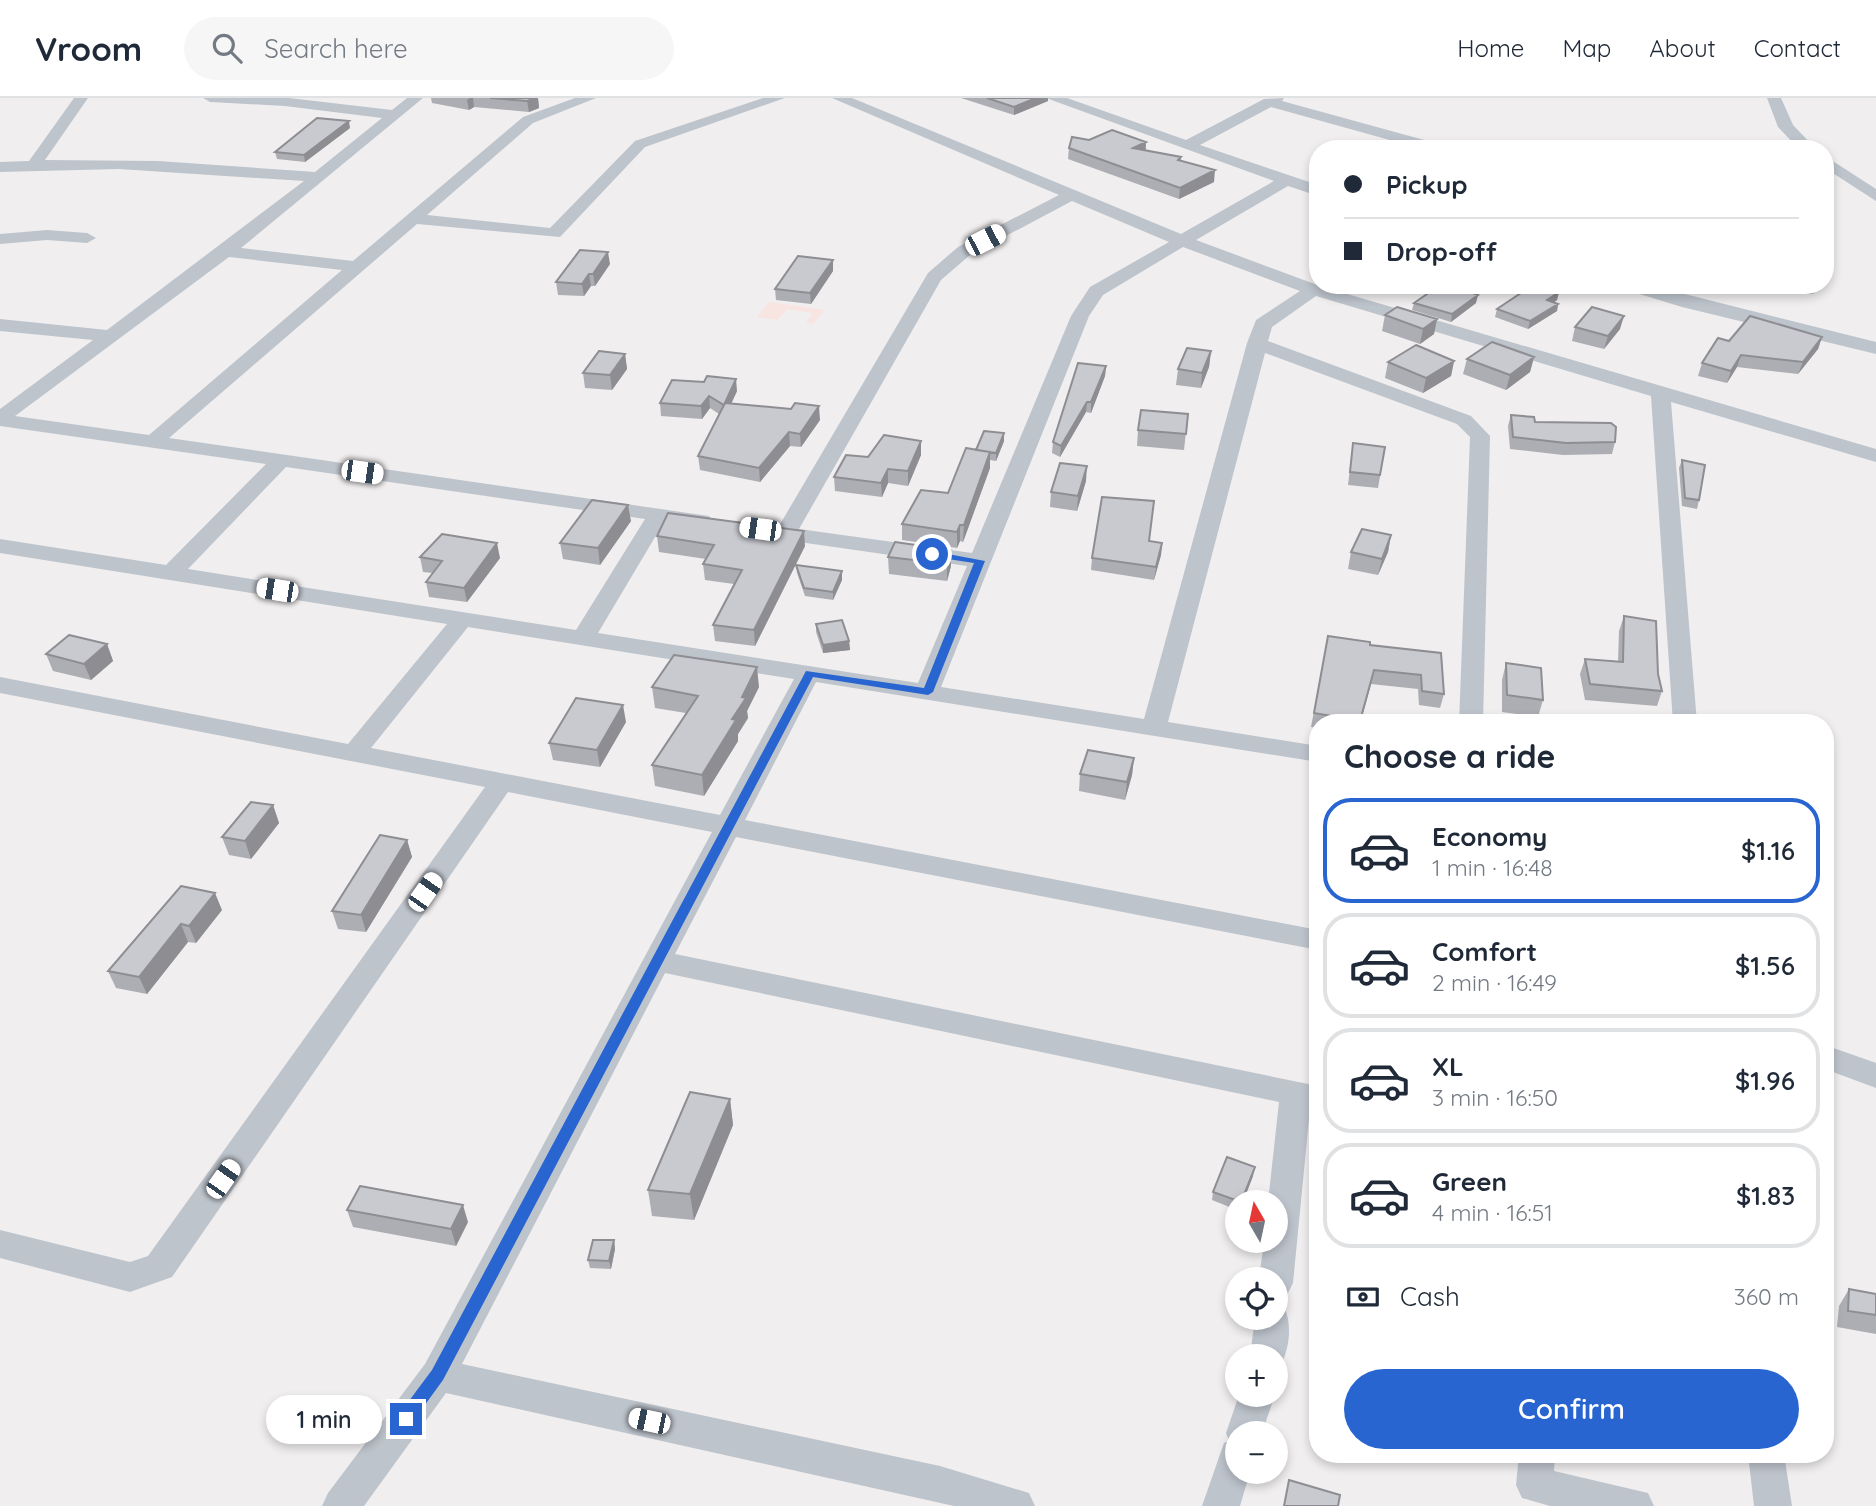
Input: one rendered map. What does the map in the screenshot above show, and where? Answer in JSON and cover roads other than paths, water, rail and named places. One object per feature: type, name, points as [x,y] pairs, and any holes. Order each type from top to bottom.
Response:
[{"type":"street","points":[[34,165],[81,98]]},
{"type":"street","points":[[210,98],[285,102],[393,115]]},
{"type":"street","points":[[0,419],[224,251],[416,98]]},
{"type":"street","points":[[153,442],[528,120],[589,98]]},
{"type":"street","points":[[413,219],[554,233],[640,145],[778,98]]},
{"type":"street","points":[[839,98],[1182,241],[1309,288]]},
{"type":"street","points":[[1053,98],[1309,188]]},
{"type":"street","points":[[1774,98],[1786,127],[1799,140]]},
{"type":"street","points":[[1186,145],[1273,100],[1409,140]]},
{"type":"street","points":[[0,167],[194,165],[316,177]]},
{"type":"street","points":[[1834,167],[1876,196]]},
{"type":"street","points":[[928,692],[1080,316],[1096,291],[1285,181]]},
{"type":"street","points":[[786,533],[934,277],[964,251],[1072,195]]},
{"type":"street","points":[[0,239],[47,235],[87,238]]},
{"type":"street","points":[[224,251],[357,267]]},
{"type":"street","points":[[1154,728],[1256,343],[1263,324],[1309,293]]},
{"type":"street","points":[[1327,294],[1876,456]]},
{"type":"street","points":[[1658,294],[1876,348]]},
{"type":"street","points":[[0,325],[110,336]]},
{"type":"street","points":[[1256,343],[1464,420],[1480,436],[1471,714]]},
{"type":"street","points":[[1661,394],[1684,714]]},
{"type":"street","points":[[0,419],[722,524]]},
{"type":"street","points":[[171,573],[281,461]]},
{"type":"street","points":[[583,638],[658,515]]},
{"type":"street","points":[[748,528],[980,561]]},
{"type":"street","points":[[0,546],[1309,753]]},
{"type":"street","points":[[354,753],[462,620]]},
{"type":"street","points":[[341,1506],[438,1375],[810,673]]},
{"type":"street","points":[[0,685],[1309,938]]},
{"type":"street","points":[[0,1244],[130,1277],[160,1268],[502,782]]},
{"type":"street","points":[[657,961],[1307,1096],[1279,1267]]},
{"type":"street","points":[[1834,1061],[1876,1076]]},
{"type":"street","points":[[438,1375],[940,1484],[1016,1506]]},
{"type":"street","points":[[1536,1463],[1535,1485],[1635,1506]]},
{"type":"street","points":[[1767,1463],[1773,1506]]},
{"type":"street","points":[[1221,1506],[1228,1484]]}]
